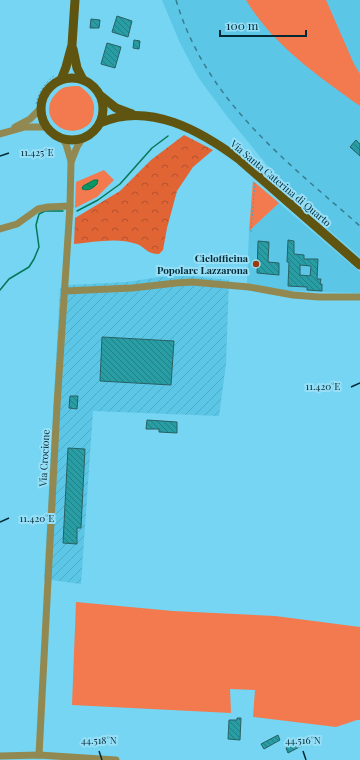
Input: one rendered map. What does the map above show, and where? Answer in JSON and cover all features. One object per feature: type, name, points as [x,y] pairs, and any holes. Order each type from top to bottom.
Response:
[{"type":"main road","points":[[58,77],[83,80],[93,86],[101,96],[103,110],[100,123],[93,133],[82,139],[72,140],[53,134],[46,127],[38,108],[46,91],[66,67],[72,45],[75,0]]},
{"type":"main road","points":[[72,45],[77,68],[83,80]]},
{"type":"main road","name":"Via Santa Caterina di Quarto","points":[[101,96],[116,108],[135,115]]},
{"type":"main road","name":"Via Santa Caterina di Quarto","points":[[100,123],[120,116],[135,115],[164,119],[192,129],[220,146],[256,174],[360,265]]},
{"type":"street","points":[[0,134],[30,119],[38,108]]},
{"type":"street","points":[[8,131],[29,127],[46,127]]},
{"type":"street","name":"Via Crocione","points":[[39,756],[70,206],[71,162],[66,144],[62,138]]},
{"type":"street","name":"Via Crocione","points":[[71,162],[82,139]]},
{"type":"street","points":[[0,229],[17,224],[38,209],[48,206],[70,206]]},
{"type":"street","points":[[65,291],[132,288],[192,282],[249,287],[293,295],[318,297],[360,297]]},
{"type":"street","points":[[0,756],[39,756],[116,760]]},
{"type":"path","points":[[38,108],[40,91],[44,85],[58,77]]},
{"type":"path","points":[[251,232],[256,174]]},
{"type":"shaded area","points":[[162,0],[360,0],[360,257],[275,183],[279,177],[267,165],[226,115],[198,77],[180,43]]},
{"type":"shaded area","points":[[246,0],[326,0],[354,64],[360,74],[360,106],[297,59],[269,31]]},
{"type":"shaded area","points":[[79,86],[92,98],[94,111],[91,122],[81,129],[72,131],[64,129],[52,120],[49,112],[50,104],[54,96],[61,89]]},
{"type":"shaded area","points":[[104,170],[114,180],[97,197],[75,208],[76,182]]},
{"type":"shaded area","points":[[253,181],[279,203],[249,231]]},
{"type":"shaded area","points":[[279,203],[360,272],[360,293],[286,291],[247,283],[249,231]]},
{"type":"shaded area","points":[[191,276],[229,280],[226,364],[219,416],[93,411],[81,584],[44,579],[60,288],[70,285],[127,282],[160,277]]},
{"type":"shaded area","points":[[76,602],[173,611],[275,616],[360,627],[360,720],[336,727],[253,717],[255,690],[230,689],[231,713],[72,705]]},
{"type":"green space","points":[[184,135],[213,150],[193,167],[177,191],[163,250],[159,254],[149,252],[137,244],[122,241],[74,244],[75,218],[120,191],[151,160]]},
{"type":"water","points":[[94,180],[98,180],[94,187],[89,190],[82,189],[83,186]]},
{"type":"building","points":[[117,16],[132,21],[128,37],[112,32]]},
{"type":"building","points":[[91,19],[100,20],[99,28],[90,28]]},
{"type":"building","points":[[134,40],[140,41],[139,49],[133,48]]},
{"type":"building","points":[[107,43],[121,47],[115,68],[101,64]]},
{"type":"building","points":[[356,140],[360,144],[360,156],[350,147]]},
{"type":"building","points":[[288,240],[294,241],[294,254],[304,255],[304,259],[318,259],[317,279],[321,279],[320,284],[322,284],[322,291],[307,290],[307,287],[288,286],[289,262],[287,262]],"holes":[[[300,265],[311,266],[310,276],[300,275]]]},
{"type":"building","points":[[258,241],[269,242],[268,262],[279,263],[279,275],[257,273]]},
{"type":"building","points":[[102,337],[174,341],[171,385],[100,381]]},
{"type":"building","points":[[70,396],[78,396],[77,409],[69,408]]},
{"type":"building","points":[[147,420],[177,422],[177,433],[159,432],[159,429],[146,429]]},
{"type":"building","points":[[68,448],[85,449],[81,528],[77,528],[77,544],[63,543]]},
{"type":"building","points":[[237,718],[241,718],[240,740],[228,739],[229,720],[237,720]]},
{"type":"building","points":[[278,735],[280,740],[264,749],[261,744]]},
{"type":"building","points":[[304,738],[307,743],[288,753],[286,748]]},
{"type":"waterway","points":[[77,211],[98,200],[120,184],[152,148],[168,136]]},
{"type":"waterway","points":[[0,290],[9,279],[29,267],[34,259],[39,247],[36,225],[39,214],[45,211],[63,211]]},
{"type":"railway","points":[[176,0],[189,36],[207,69],[228,98],[251,126],[277,152],[360,226]]},
{"type":"place","name":"Ciclofficina Popolare Lazzarona","points":[[256,264]]}]
